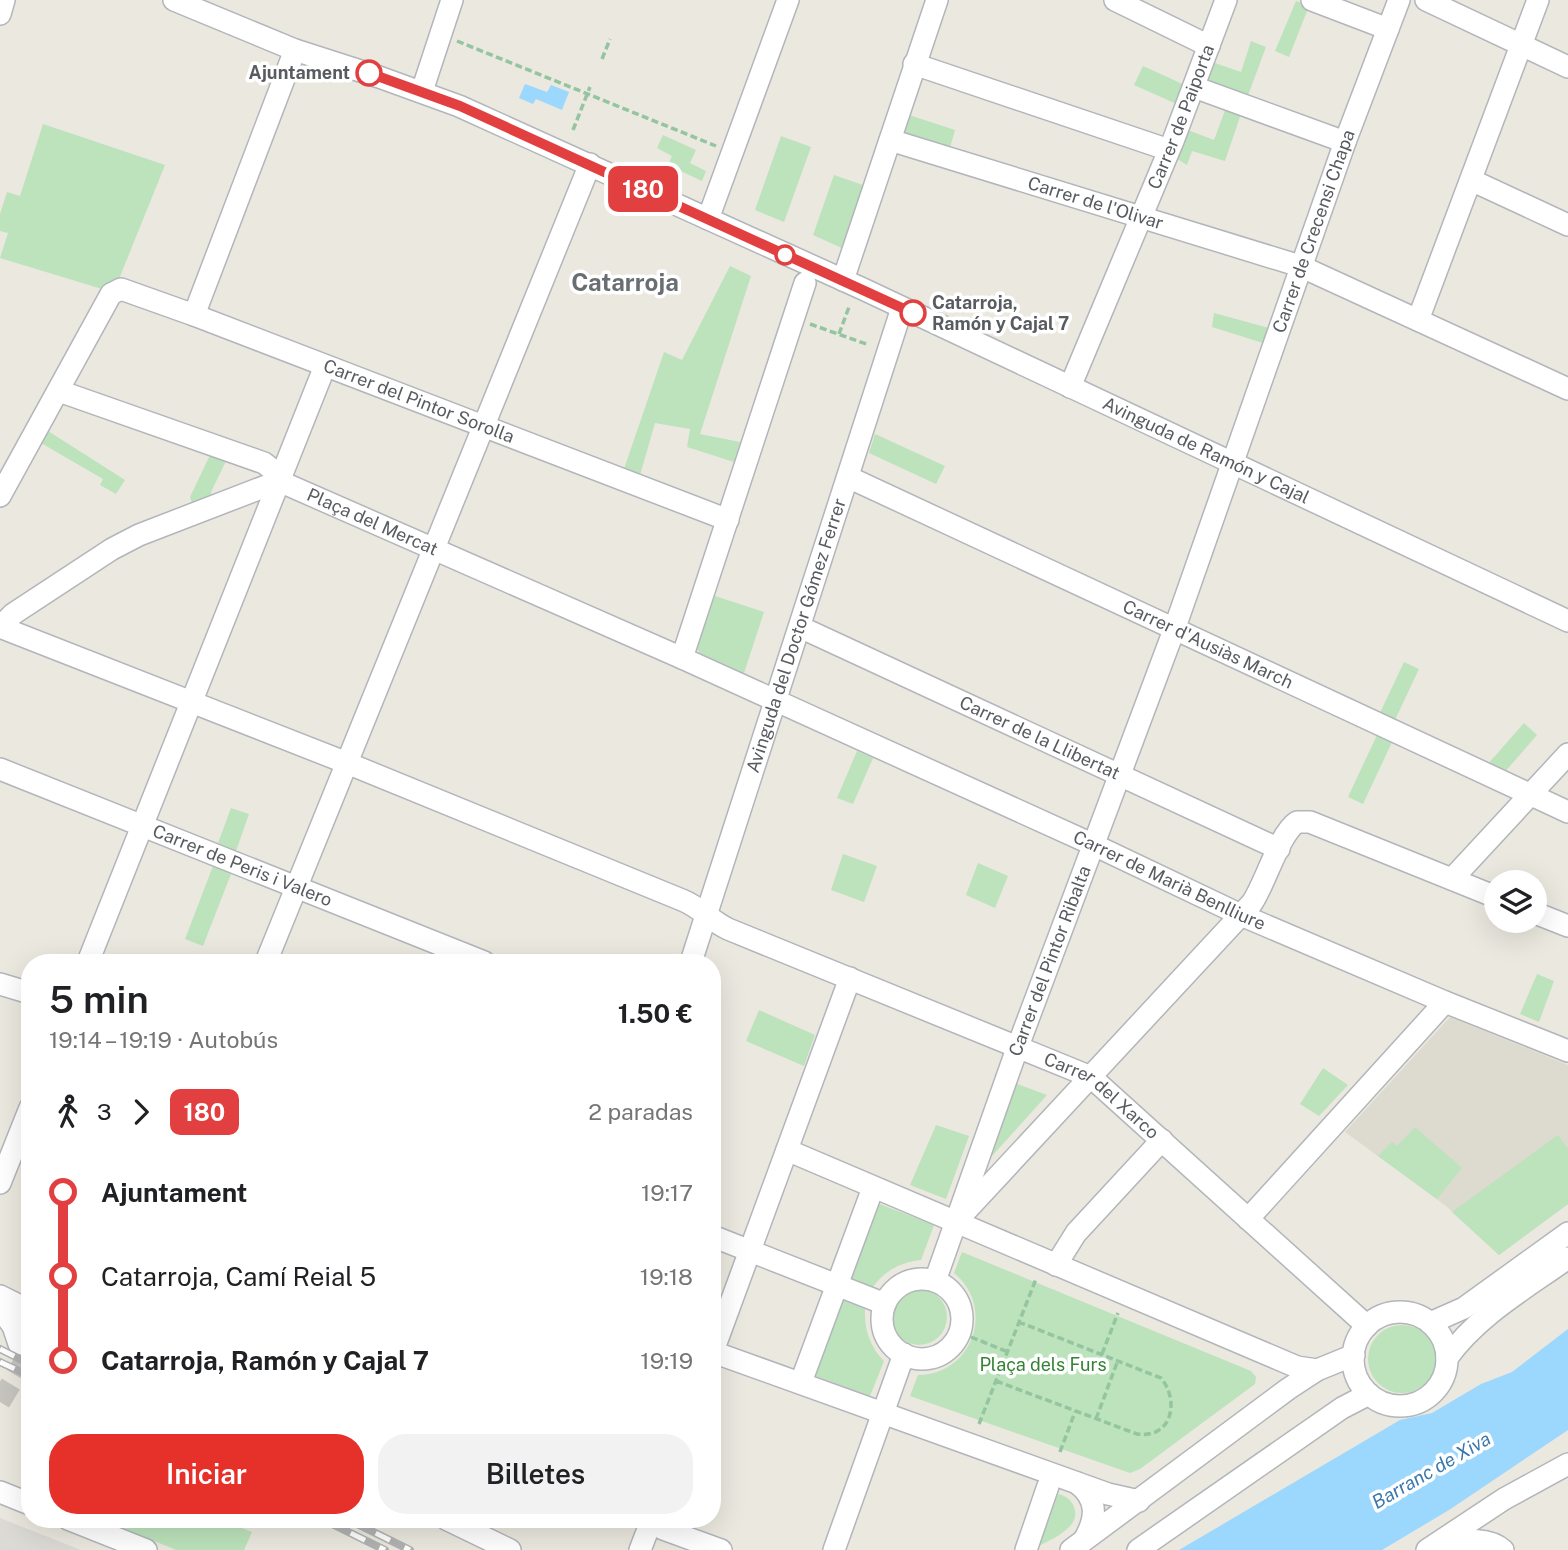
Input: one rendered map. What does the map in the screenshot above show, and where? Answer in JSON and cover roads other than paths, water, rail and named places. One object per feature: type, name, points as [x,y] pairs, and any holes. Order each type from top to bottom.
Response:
[{"type":"street","points":[[0,14],[5,0]]},
{"type":"street","name":"Avinguda de Ramón y Cajal","points":[[174,0],[295,50],[422,91],[590,164],[1568,621]]},
{"type":"street","points":[[422,91],[452,0]]},
{"type":"street","points":[[708,219],[788,0]]},
{"type":"street","points":[[843,280],[937,0]]},
{"type":"street","points":[[1115,0],[1209,46]]},
{"type":"street","name":"Carrer de Paiporta","points":[[1070,387],[1142,217],[1226,0]]},
{"type":"street","points":[[1312,0],[1388,29]]},
{"type":"street","name":"Carrer de Crecensi Chapa","points":[[1232,463],[1300,266],[1399,0]]},
{"type":"street","points":[[1426,0],[1568,67]]},
{"type":"street","points":[[1418,320],[1538,0]]},
{"type":"street","points":[[194,315],[295,50]]},
{"type":"street","points":[[914,64],[1169,150]]},
{"type":"street","points":[[1194,87],[1345,142]]},
{"type":"street","name":"Carrer de l'Olivar","points":[[890,140],[1300,266],[1568,389]]},
{"type":"street","points":[[434,547],[590,164]]},
{"type":"street","points":[[1471,180],[1568,225]]},
{"type":"street","points":[[682,658],[805,284]]},
{"type":"street","name":"Carrer del Pintor Sorolla","points":[[60,391],[111,294],[121,289],[728,520]]},
{"type":"street","name":"Avinguda del Doctor Gómez Ferrer","points":[[694,954],[902,308]]},
{"type":"street","points":[[325,366],[279,481],[112,549],[13,614],[0,627],[346,763]]},
{"type":"street","points":[[0,496],[60,391],[264,463],[273,470],[279,481]]},
{"type":"street","name":"Carrer del Pintor Ribalta","points":[[956,1222],[1018,1046],[1174,630],[1232,463]]},
{"type":"street","name":"Carrer d'Ausiàs March","points":[[848,477],[1568,812]]},
{"type":"street","name":"Plaça del Mercat","points":[[91,954],[279,481],[434,547],[269,954]]},
{"type":"street","name":"Carrer de Marià Benlliure","points":[[434,547],[1094,845],[1241,915],[1568,1051]]},
{"type":"street","name":"Carrer de la Llibertat","points":[[800,627],[1279,849]]},
{"type":"street","points":[[1452,879],[1568,754]]},
{"type":"street","name":"Carrer del Xarco","points":[[346,763],[682,900],[701,909],[729,929],[1091,1077],[1367,1326]]},
{"type":"street","name":"Carrer de Peris i Valero","points":[[0,769],[464,954]]},
{"type":"street","points":[[935,1281],[956,1222],[1241,915],[1260,891],[1287,832],[1297,822],[1310,822],[1484,892]]},
{"type":"street","points":[[1547,918],[1568,926]]},
{"type":"street","points":[[721,1331],[850,978]]},
{"type":"street","points":[[0,984],[21,990]]},
{"type":"street","points":[[1248,1219],[1445,1002]]},
{"type":"street","points":[[0,1184],[21,1131]]},
{"type":"street","points":[[1056,1265],[1076,1233],[1162,1140]]},
{"type":"street","points":[[787,1150],[1297,1367],[1317,1370],[1355,1364]]},
{"type":"street","points":[[804,1374],[870,1196]]},
{"type":"street","points":[[1430,1323],[1451,1315],[1488,1293],[1568,1233]]},
{"type":"street","points":[[721,1240],[885,1304]]},
{"type":"street","points":[[1447,1358],[1476,1324],[1568,1258]]},
{"type":"street","points":[[911,1280],[935,1281],[955,1296],[962,1321],[958,1334],[952,1345],[930,1358],[904,1354],[894,1348],[883,1327],[885,1304],[900,1285],[911,1280]]},
{"type":"street","points":[[2,1308],[21,1310]]},
{"type":"street","points":[[2,1308],[21,1333]]},
{"type":"street","points":[[1327,1418],[1355,1364],[1358,1339],[1367,1326],[1378,1318],[1391,1313],[1417,1314],[1439,1333],[1447,1358],[1445,1373],[1438,1387],[1420,1401],[1397,1406],[1382,1402],[1369,1394],[1355,1364]]},
{"type":"street","points":[[834,1550],[904,1354]]},
{"type":"street","points":[[721,1356],[1123,1499],[1139,1501]]},
{"type":"street","points":[[1277,1359],[1289,1380],[1288,1389]]},
{"type":"street","points":[[1077,1546],[1317,1370]]},
{"type":"street","points":[[1138,1550],[1327,1418],[1369,1394]]},
{"type":"street","points":[[1432,1547],[1504,1499],[1568,1464]]},
{"type":"street","points":[[1073,1480],[1091,1497],[1095,1518],[1077,1546]]},
{"type":"street","points":[[1026,1550],[1048,1486]]},
{"type":"street","points":[[0,1492],[21,1500]]},
{"type":"street","points":[[1432,1547],[1470,1540],[1500,1548],[1497,1524],[1504,1499]]},
{"type":"street","points":[[91,1528],[146,1550]]},
{"type":"street","points":[[479,1528],[510,1550]]},
{"type":"street","points":[[640,1550],[654,1528]]},
{"type":"street","points":[[667,1528],[722,1550]]},
{"type":"water","points":[[525,84],[547,92],[551,85],[569,92],[562,110],[536,99],[533,104],[519,98]]},
{"type":"water","name":"Barranc de Xiva","points":[[1568,1329],[1568,1430],[1449,1510],[1382,1550],[1179,1550],[1400,1420],[1432,1413],[1481,1384],[1512,1372]]},
{"type":"tunnel","points":[[0,1402],[21,1367]]},
{"type":"railway","points":[[0,1349],[21,1360]]},
{"type":"railway","points":[[0,1362],[21,1372]]},
{"type":"railway","points":[[340,1528],[385,1550]]},
{"type":"railway","points":[[365,1528],[410,1550]]},
{"type":"place","name":"Ajuntament","points":[[369,73]]},
{"type":"place","name":"Catarroja, Ramón y Cajal 7","points":[[913,313]]},
{"type":"district","name":"Catarroja","points":[[625,283]]},
{"type":"park label","name":"Plaça dels Furs","points":[[1043,1365]]}]
